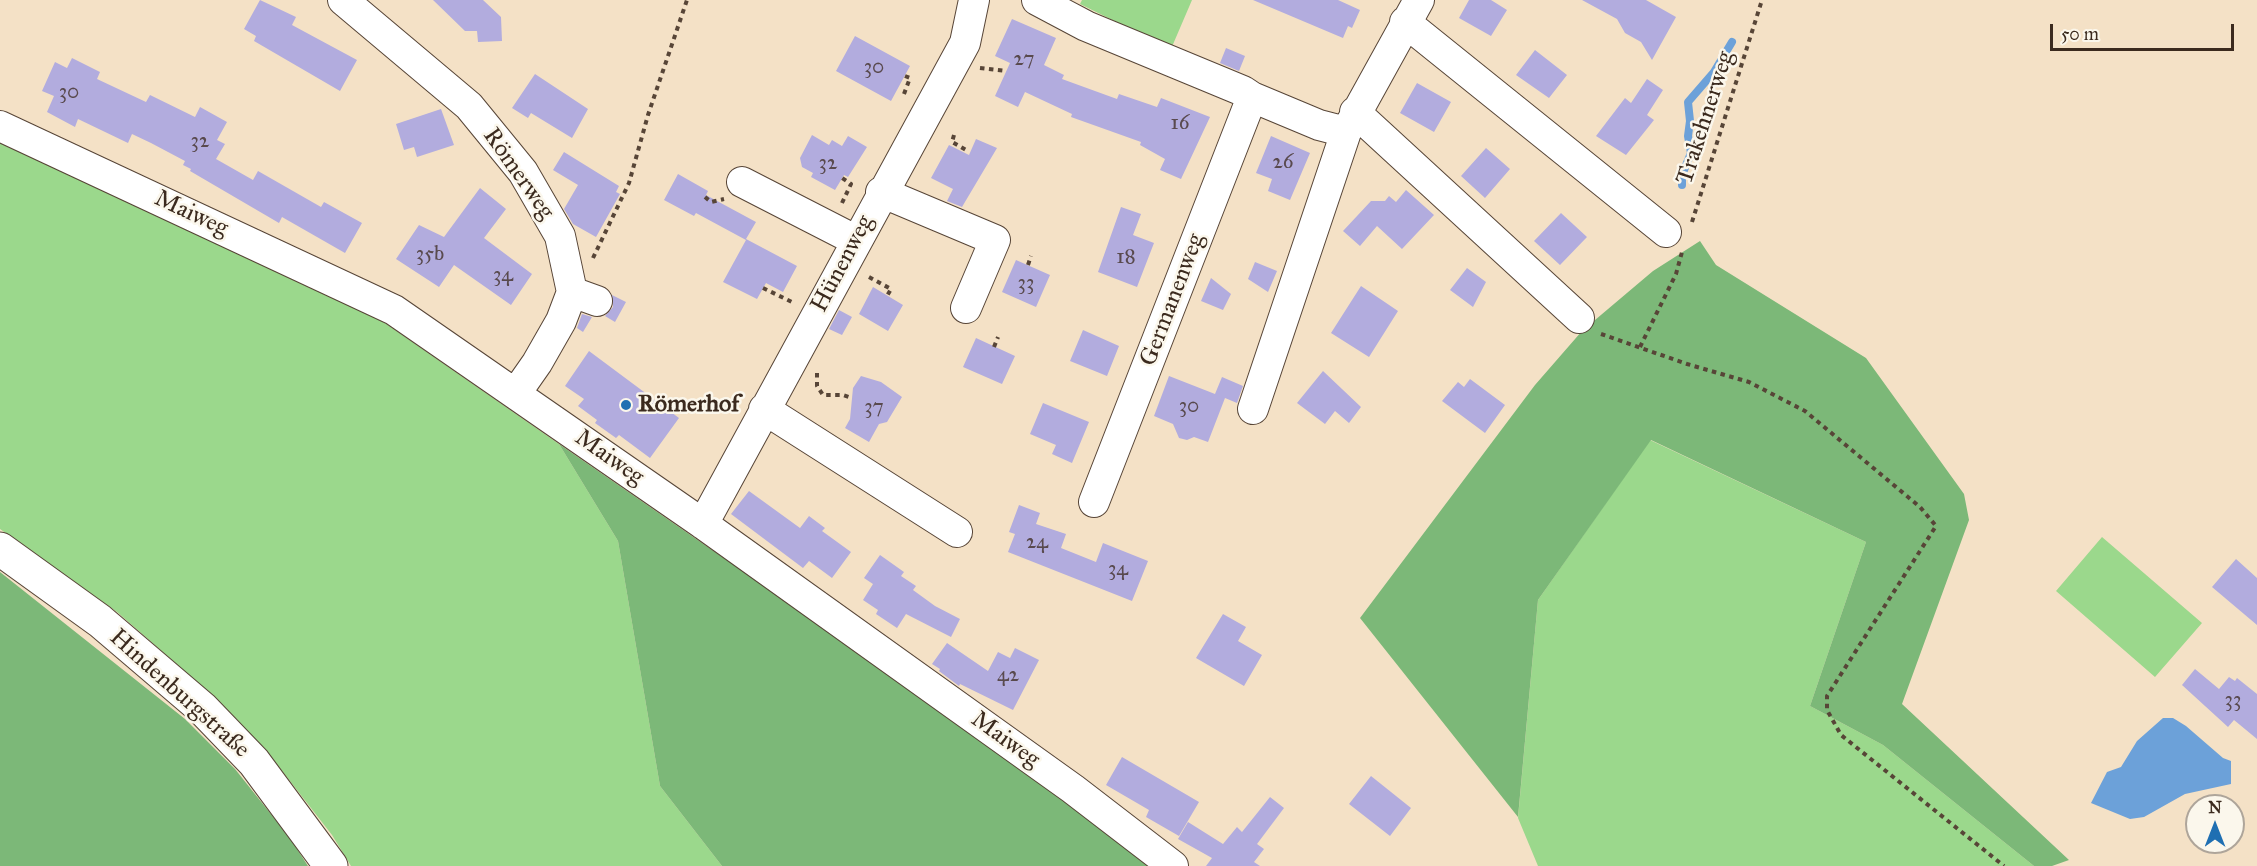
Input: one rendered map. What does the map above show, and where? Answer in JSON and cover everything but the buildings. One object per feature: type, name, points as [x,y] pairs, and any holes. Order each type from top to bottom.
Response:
[{"type":"main road","name":"Hindenburgstraße","points":[[0,549],[100,621],[202,708],[254,762],[331,866]]},
{"type":"street","name":"Römerweg","points":[[343,0],[469,106],[517,164],[560,236],[574,303]]},
{"type":"street","name":"Hünenweg","points":[[703,524],[797,348],[858,241],[881,192],[964,43],[974,0]]},
{"type":"street","points":[[1037,0],[1086,26],[1319,125],[1351,122],[1579,318]]},
{"type":"street","points":[[1253,409],[1351,122],[1412,11],[1680,235]]},
{"type":"street","name":"Germanenweg","points":[[1094,502],[1252,98]]},
{"type":"street","name":"Maiweg","points":[[0,126],[394,310],[703,524],[1073,789],[1173,866]]},
{"type":"street","points":[[742,182],[858,241]]},
{"type":"street","points":[[881,192],[995,240],[966,308]]},
{"type":"street","points":[[516,393],[574,303]]},
{"type":"street","points":[[764,409],[957,532]]},
{"type":"path","points":[[574,303],[629,183],[648,115],[687,0]]},
{"type":"path","name":"Trakehnerweg","points":[[1640,346],[1676,274],[1680,235],[1762,0]]},
{"type":"path","points":[[973,66],[1006,71]]},
{"type":"path","points":[[954,135],[952,142],[966,150],[964,153]]},
{"type":"path","points":[[1028,265],[1031,256]]},
{"type":"path","points":[[763,288],[816,314]]},
{"type":"path","points":[[1579,318],[1589,330],[1687,364],[1749,382],[1804,411],[1920,507],[1936,526],[1827,696],[1827,710],[1840,735],[2004,866]]},
{"type":"path","points":[[994,346],[998,337]]},
{"type":"path","points":[[797,348],[819,362],[817,386],[824,395],[843,395],[852,398]]},
{"type":"green space","points":[[1082,0],[1192,0],[1171,49],[1080,4]]},
{"type":"green space","points":[[0,142],[262,262],[385,323],[559,444],[618,541],[660,786],[722,866],[351,866],[332,835],[268,753],[213,696],[117,612],[0,529]]},
{"type":"green space","points":[[1700,241],[1716,265],[1866,358],[1964,494],[1969,520],[1902,704],[2069,860],[2052,866],[2034,866],[1883,745],[1810,706],[1866,542],[1651,440],[1538,600],[1518,817],[1360,618],[1535,385],[1582,331],[1653,271]]},
{"type":"green space","points":[[1650,440],[1866,542],[1810,706],[1883,745],[2034,866],[1538,866],[1518,818],[1538,600]]},
{"type":"green space","points":[[559,444],[923,696],[1155,866],[722,866],[660,786],[618,541]]},
{"type":"green space","points":[[2102,537],[2202,623],[2155,677],[2056,591]]},
{"type":"green space","points":[[0,572],[185,719],[235,769],[290,838],[308,866],[0,866]]},
{"type":"water","points":[[2163,718],[2173,718],[2186,726],[2223,758],[2231,761],[2231,784],[2185,794],[2144,817],[2130,819],[2091,803],[2107,772],[2121,767],[2137,741]]},
{"type":"waterway","points":[[1682,185],[1682,175],[1691,153],[1688,136],[1690,121],[1688,102],[1714,72],[1732,42]]},
{"type":"place","name":"Römerhof","points":[[626,405]]}]
